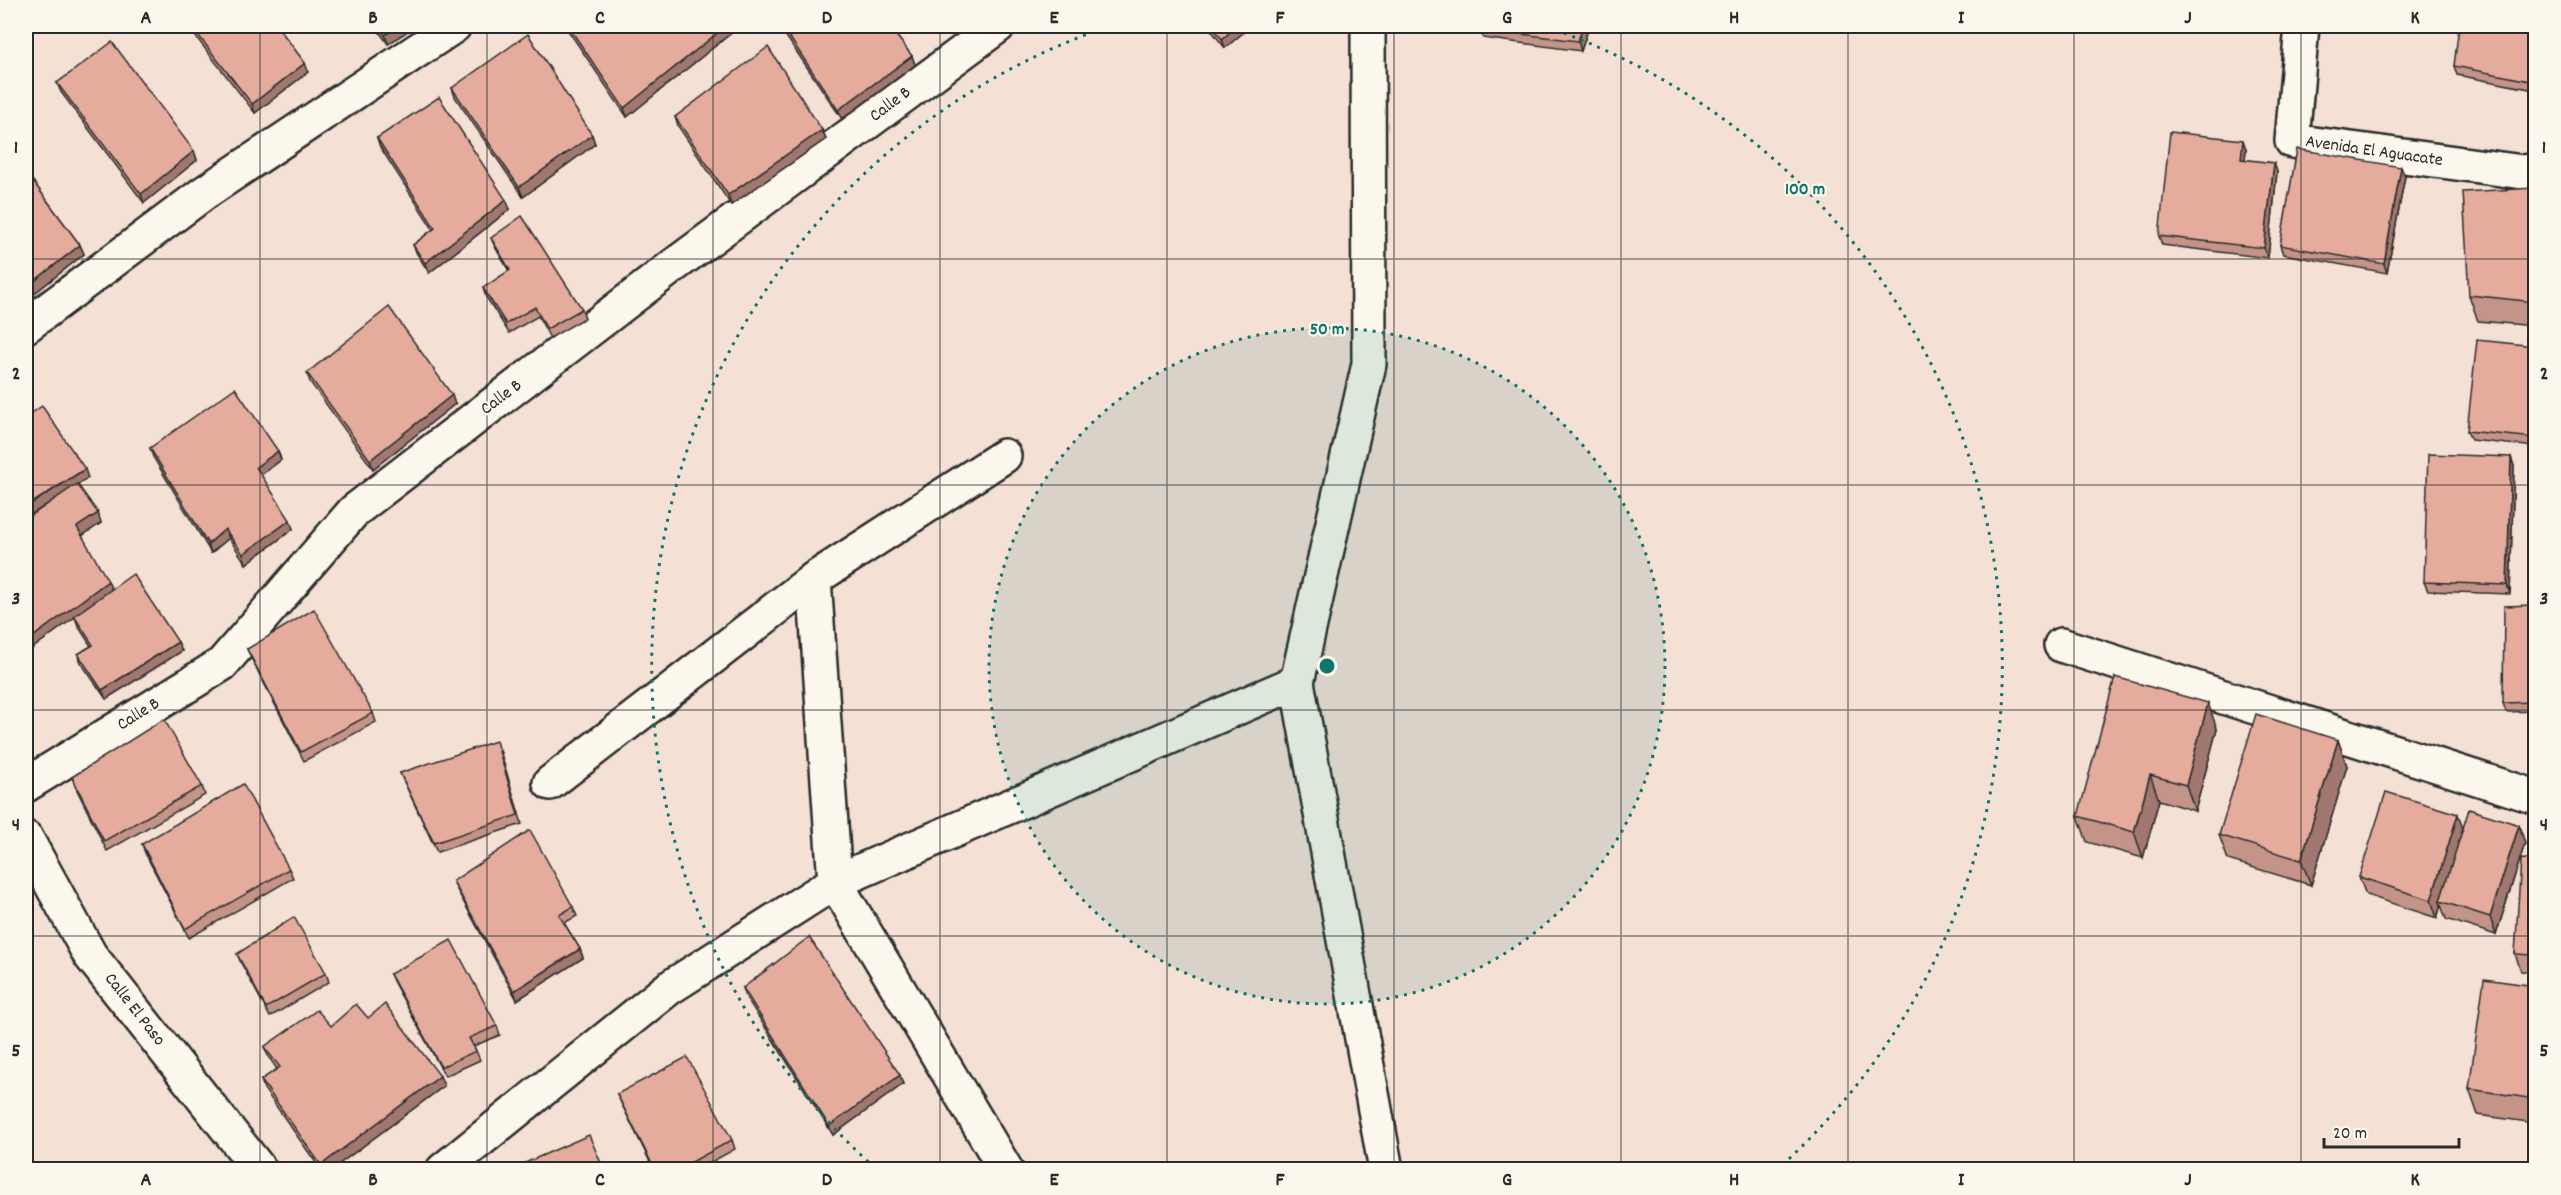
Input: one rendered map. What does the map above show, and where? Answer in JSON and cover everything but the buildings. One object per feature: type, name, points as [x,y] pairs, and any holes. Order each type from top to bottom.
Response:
[{"type":"street","points":[[26,326],[204,194],[454,26]]},
{"type":"street","name":"Calle B","points":[[26,785],[222,664],[354,512],[673,267],[998,26]]},
{"type":"street","points":[[1368,26],[1369,364],[1298,682],[1386,1170]]},
{"type":"street","name":"Avenida El Aguacate","points":[[2302,26],[2292,141],[2523,172],[2535,171]]},
{"type":"street","points":[[550,783],[814,579],[1004,456]]},
{"type":"street","points":[[814,579],[835,882],[1006,1170]]},
{"type":"street","points":[[2061,645],[2535,797]]},
{"type":"street","points":[[443,1170],[669,988],[835,882],[1298,682]]},
{"type":"street","name":"Calle El Paso","points":[[26,838],[90,955],[260,1170]]}]
